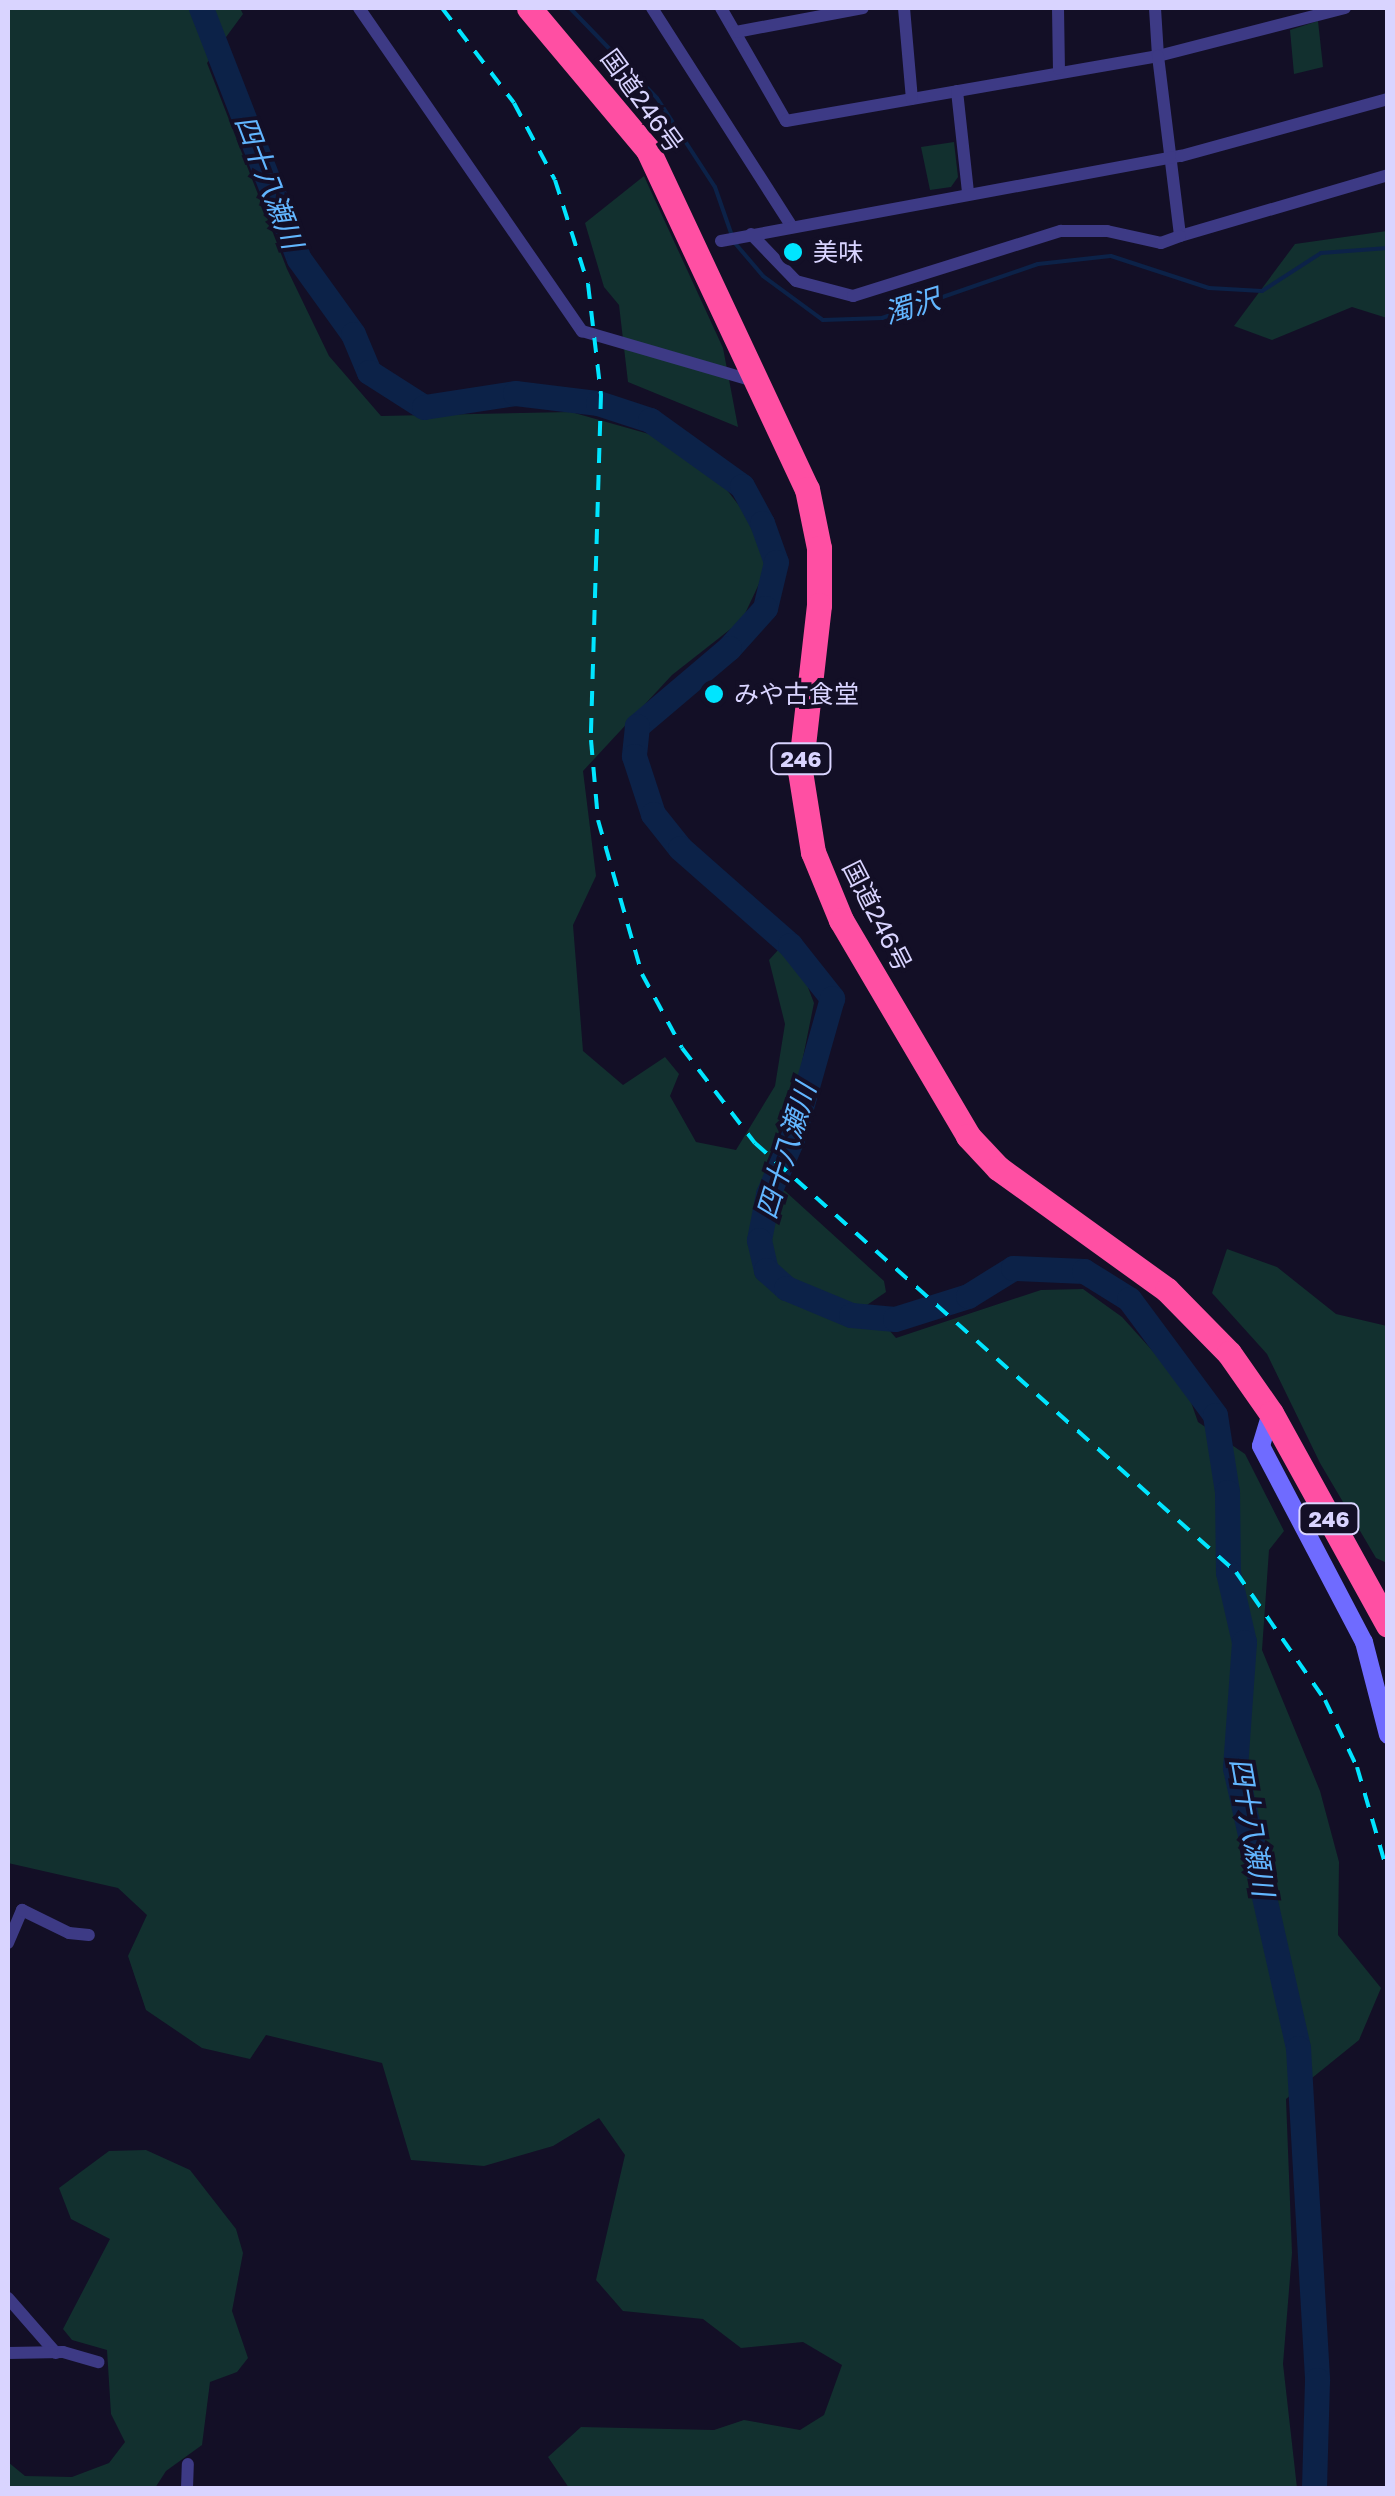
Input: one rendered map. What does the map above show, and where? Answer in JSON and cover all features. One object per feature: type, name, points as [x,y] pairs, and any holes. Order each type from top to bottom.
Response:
[{"type":"highway","name":"国道246号","points":[[528,8],[648,150],[807,488],[820,548],[800,771],[812,852],[841,920],[968,1136],[998,1168],[1187,1308],[1229,1353],[1271,1414],[1388,1625]]},
{"type":"street","points":[[359,8],[582,330],[754,382]]},
{"type":"street","points":[[652,8],[792,227]]},
{"type":"street","points":[[720,8],[786,122],[1059,69],[1158,56],[1345,8]]},
{"type":"street","points":[[736,32],[863,8]]},
{"type":"street","points":[[904,8],[912,98]]},
{"type":"street","points":[[1057,8],[1059,69]]},
{"type":"street","points":[[1155,8],[1168,156],[1180,236]]},
{"type":"street","points":[[957,91],[968,192]]},
{"type":"street","points":[[721,241],[1168,156],[1388,99]]},
{"type":"street","points":[[745,235],[796,281],[852,296],[1060,231],[1107,231],[1160,243],[1388,175]]},
{"type":"street","points":[[1271,1414],[1261,1446],[1364,1642],[1388,1735]]},
{"type":"street","points":[[8,1943],[22,1910],[69,1933],[89,1935]]},
{"type":"street","points":[[8,2298],[56,2353]]},
{"type":"street","points":[[8,2353],[56,2353],[99,2362]]},
{"type":"street","points":[[187,2488],[188,2464]]},
{"type":"green space","points":[[8,8],[240,8],[243,14],[207,63],[287,269],[329,356],[381,416],[571,412],[656,436],[713,472],[761,534],[766,569],[742,620],[672,675],[583,771],[596,876],[573,925],[583,1051],[623,1085],[665,1057],[679,1074],[670,1096],[696,1142],[736,1150],[775,1086],[785,1024],[769,960],[779,949],[804,977],[814,1003],[797,1087],[763,1171],[884,1281],[886,1292],[867,1305],[896,1338],[1041,1290],[1083,1289],[1122,1317],[1186,1388],[1198,1422],[1245,1454],[1284,1531],[1269,1550],[1262,1650],[1320,1791],[1339,1862],[1338,1935],[1381,1988],[1359,2040],[1286,2099],[1292,2253],[1283,2364],[1297,2488],[569,2488],[548,2457],[581,2427],[714,2430],[744,2420],[800,2430],[824,2415],[842,2365],[803,2342],[741,2348],[703,2319],[623,2311],[596,2280],[625,2155],[599,2118],[553,2146],[484,2166],[411,2160],[382,2063],[266,2035],[250,2059],[202,2048],[146,2010],[128,1956],[147,1915],[118,1888],[8,1863]]},
{"type":"green space","points":[[1318,21],[1323,67],[1294,74],[1290,30]]},
{"type":"green space","points":[[954,142],[958,177],[951,187],[930,190],[921,147]]},
{"type":"green space","points":[[644,176],[723,348],[738,427],[628,382],[619,305],[604,287],[585,223]]},
{"type":"green space","points":[[1387,231],[1387,318],[1352,307],[1272,340],[1234,326],[1295,244]]},
{"type":"green space","points":[[1227,1249],[1277,1267],[1336,1314],[1387,1326],[1387,1563],[1376,1558],[1320,1463],[1267,1354],[1212,1293]]},
{"type":"green space","points":[[146,2150],[190,2170],[236,2229],[243,2253],[232,2311],[248,2358],[237,2372],[210,2382],[202,2445],[166,2471],[155,2488],[8,2488],[8,2462],[25,2476],[72,2477],[109,2463],[125,2442],[111,2414],[107,2350],[72,2340],[63,2329],[110,2239],[71,2219],[59,2188],[109,2151]]},
{"type":"waterway","name":"四十八瀬川","points":[[201,8],[299,259],[353,334],[369,372],[424,407],[515,393],[598,403],[650,420],[742,486],[762,523],[776,562],[765,608],[729,648],[637,726],[634,756],[653,814],[680,848],[790,945],[832,998],[792,1139],[768,1194],[759,1240],[766,1270],[786,1288],[851,1315],[895,1319],[968,1296],[1013,1268],[1084,1271],[1129,1299],[1215,1415],[1227,1492],[1228,1572],[1244,1642],[1235,1768],[1298,2048],[1317,2380],[1314,2488]]},
{"type":"waterway","name":"濁沢","points":[[570,8],[657,98],[715,187],[731,233]]},
{"type":"waterway","name":"濁沢","points":[[734,242],[763,276],[823,320],[882,318],[1038,264],[1111,256],[1209,288],[1262,291],[1321,253],[1388,248]]},
{"type":"railway","points":[[442,8],[514,103],[555,180],[588,284],[601,394],[591,740],[598,820],[642,974],[682,1048],[755,1143],[1236,1572],[1325,1700],[1357,1767],[1388,1874]]},
{"type":"place","name":"美味","points":[[793,252]]},
{"type":"place","name":"みや古食堂","points":[[714,694]]}]
